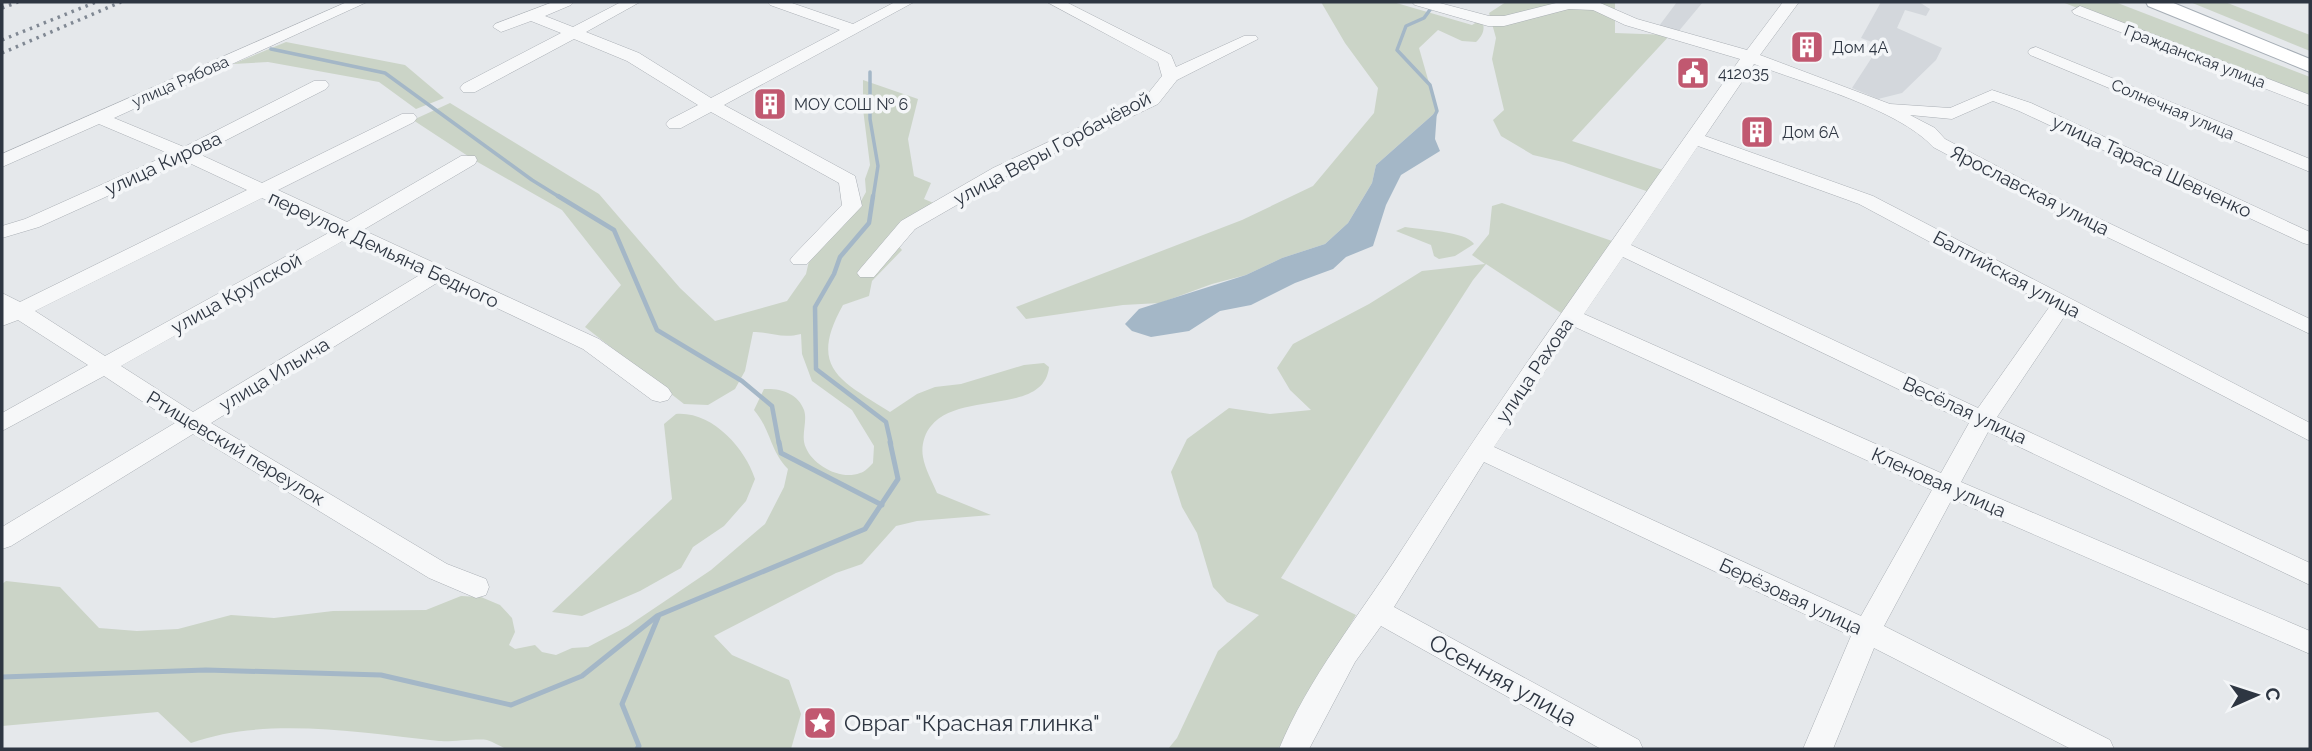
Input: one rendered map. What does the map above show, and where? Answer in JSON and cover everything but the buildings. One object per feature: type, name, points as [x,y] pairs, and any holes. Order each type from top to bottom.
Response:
[{"type":"main road","points":[[2155,2],[2310,66]]},
{"type":"street","name":"улица Рябова","points":[[2,162],[359,2]]},
{"type":"street","points":[[501,27],[566,2]]},
{"type":"street","points":[[470,88],[632,2]]},
{"type":"street","points":[[775,2],[852,29]]},
{"type":"street","points":[[675,124],[906,2]]},
{"type":"street","points":[[1055,2],[1165,59],[1171,76]]},
{"type":"street","name":"Ярославская улица","points":[[1420,2],[1488,21],[1504,21],[1569,4],[1585,3],[1631,22],[1728,49],[1882,107],[1929,132],[1939,143],[2068,211],[2310,327]]},
{"type":"street","name":"улица Рахова","points":[[1294,749],[1345,654],[1377,611],[1479,450],[1791,2]]},
{"type":"street","name":"Гражданская улица","points":[[2080,11],[2310,101]]},
{"type":"street","points":[[532,16],[633,57],[711,105],[848,180],[852,206],[800,260]]},
{"type":"street","name":"улица Веры Горбачёвой","points":[[867,274],[908,225],[1000,172],[1152,100],[1171,76],[1250,39]]},
{"type":"street","name":"Солнечная улица","points":[[2036,52],[2310,166]]},
{"type":"street","name":"улица Кирова","points":[[2,232],[32,223],[185,154],[320,85]]},
{"type":"street","name":"улица Тараса Шевченко","points":[[1882,107],[1952,114],[1992,95],[2025,107],[2310,239]]},
{"type":"street","name":"переулок Демьяна Бедного","points":[[100,118],[185,154],[259,191],[591,344],[660,394]]},
{"type":"street","points":[[8,310],[408,118]]},
{"type":"street","name":"Балтийская улица","points":[[1694,138],[1866,200],[2310,433]]},
{"type":"street","name":"улица Крупской","points":[[2,423],[468,160]]},
{"type":"street","name":"Весёлая улица","points":[[1618,247],[2310,575]]},
{"type":"street","name":"улица Ильича","points":[[2,539],[438,274]]},
{"type":"street","points":[[1818,749],[1867,631],[1983,419],[2063,303]]},
{"type":"street","name":"Ртищевский переулок","points":[[8,310],[439,571],[476,587]]},
{"type":"street","name":"Кленовая улица","points":[[1570,316],[1948,486],[2310,643]]},
{"type":"street","name":"Берёзовая улица","points":[[1479,450],[1867,631],[2099,749]]},
{"type":"street","name":"Осенняя улица","points":[[1377,611],[1628,749]]},
{"type":"shaded area","points":[[1321,2],[1393,2],[1472,25],[1482,19],[1483,26],[1482,34],[1476,42],[1462,41],[1438,30],[1419,48],[1437,111],[1376,165],[1372,183],[1348,223],[1325,244],[1282,258],[1246,275],[1160,303],[1123,305],[1026,319],[1016,307],[1242,220],[1313,186],[1374,113],[1378,88],[1345,43]]},
{"type":"shaded area","points":[[1506,2],[1615,2],[1615,33],[1670,35],[1572,141],[1663,170],[1649,192],[1563,162],[1533,155],[1501,136],[1493,120],[1504,110],[1492,59],[1496,38],[1489,13]]},
{"type":"shaded area","points":[[1677,2],[1703,2],[1678,32],[1659,26]]},
{"type":"shaded area","points":[[1881,2],[1919,2],[1930,9],[1926,16],[1905,10],[1897,28],[1942,48],[1936,60],[1902,93],[1878,99],[1852,88],[1880,45],[1861,38]]},
{"type":"shaded area","points":[[2062,2],[2115,2],[2310,77],[2310,98]]},
{"type":"shaded area","points":[[2190,2],[2225,2],[2310,35],[2310,51]]},
{"type":"shaded area","points":[[286,42],[405,65],[444,98],[416,109],[379,82],[268,62],[233,64]]},
{"type":"shaded area","points":[[863,80],[918,99],[908,139],[914,176],[931,183],[924,199],[936,204],[891,238],[902,250],[872,281],[869,296],[843,305],[828,344],[829,359],[835,371],[857,391],[890,412],[917,394],[935,387],[961,384],[1024,365],[1044,363],[1049,367],[1044,382],[1033,392],[1017,398],[961,408],[944,415],[931,426],[925,437],[923,457],[937,493],[991,515],[917,521],[896,526],[862,564],[836,573],[714,636],[732,655],[789,680],[801,714],[791,749],[506,749],[483,740],[439,741],[346,731],[282,728],[250,730],[191,743],[158,712],[2,726],[2,584],[6,581],[60,587],[99,628],[137,631],[178,629],[231,615],[274,618],[333,611],[426,610],[461,596],[481,597],[500,605],[512,618],[515,632],[509,645],[515,649],[535,645],[542,652],[556,655],[572,648],[588,647],[628,626],[711,570],[765,524],[784,487],[788,469],[754,410],[764,389],[788,393],[801,404],[805,415],[804,443],[821,465],[845,475],[866,470],[873,463],[874,446],[852,410],[812,381],[802,354],[801,334],[782,336],[753,332],[745,371],[735,389],[708,405],[684,404],[585,327],[621,285],[562,210],[474,160],[413,120],[450,103],[599,194],[680,288],[715,321],[787,301],[806,274],[809,261],[856,210],[866,192],[865,179],[870,165],[863,109]]},
{"type":"shaded area","points":[[1502,203],[1615,242],[1561,313],[1486,264],[1473,280],[1281,578],[1356,615],[1278,749],[1168,749],[1177,738],[1218,651],[1259,615],[1227,602],[1213,587],[1197,533],[1182,507],[1171,472],[1187,439],[1229,408],[1270,414],[1311,410],[1290,390],[1277,368],[1293,344],[1369,304],[1422,271],[1485,264],[1472,255],[1489,234],[1492,206]]},
{"type":"shaded area","points":[[1405,227],[1462,236],[1474,244],[1455,256],[1439,259],[1434,256],[1431,245],[1396,231]]},
{"type":"shaded area","points":[[676,414],[689,415],[714,425],[744,455],[755,479],[746,501],[724,526],[693,547],[681,568],[640,591],[582,616],[552,612],[672,499],[664,424]]},
{"type":"water","points":[[1437,111],[1435,139],[1440,151],[1401,175],[1386,205],[1373,246],[1346,257],[1333,269],[1295,283],[1251,305],[1220,311],[1189,331],[1151,337],[1132,331],[1125,324],[1139,309],[1246,275],[1282,258],[1325,244],[1348,223],[1372,183],[1376,165]]},
{"type":"waterway","points":[[1432,7],[1424,18],[1406,26],[1397,50],[1430,85],[1437,111],[1435,115]]},
{"type":"waterway","points":[[271,49],[385,73],[532,180],[561,198]]},
{"type":"waterway","points":[[870,72],[870,119],[878,166],[873,198]]},
{"type":"waterway","points":[[558,196],[614,230],[657,330],[742,381],[772,406],[779,444]]},
{"type":"waterway","points":[[873,196],[869,223],[840,257],[834,274],[815,307],[816,369],[886,422],[891,444]]},
{"type":"waterway","points":[[779,442],[781,453],[881,505]]},
{"type":"waterway","points":[[881,505],[898,479],[890,442]]},
{"type":"waterway","points":[[637,749],[639,746],[622,704],[659,615],[865,529],[881,505]]},
{"type":"waterway","points":[[2,677],[206,670],[381,675],[511,705],[582,676],[657,616]]},
{"type":"railway","points":[[2,8],[18,2]]},
{"type":"railway","points":[[2,40],[96,2]]},
{"type":"railway","points":[[2,53],[121,2]]},
{"type":"place","name":"Дом 4А","points":[[1807,47]]},
{"type":"place","name":"412035","points":[[1693,73]]},
{"type":"place","name":"МОУ СОШ № 6","points":[[770,104]]},
{"type":"place","name":"Дом 6А","points":[[1757,132]]},
{"type":"place","name":"Овраг \"Красная глинка\"","points":[[820,723]]}]
